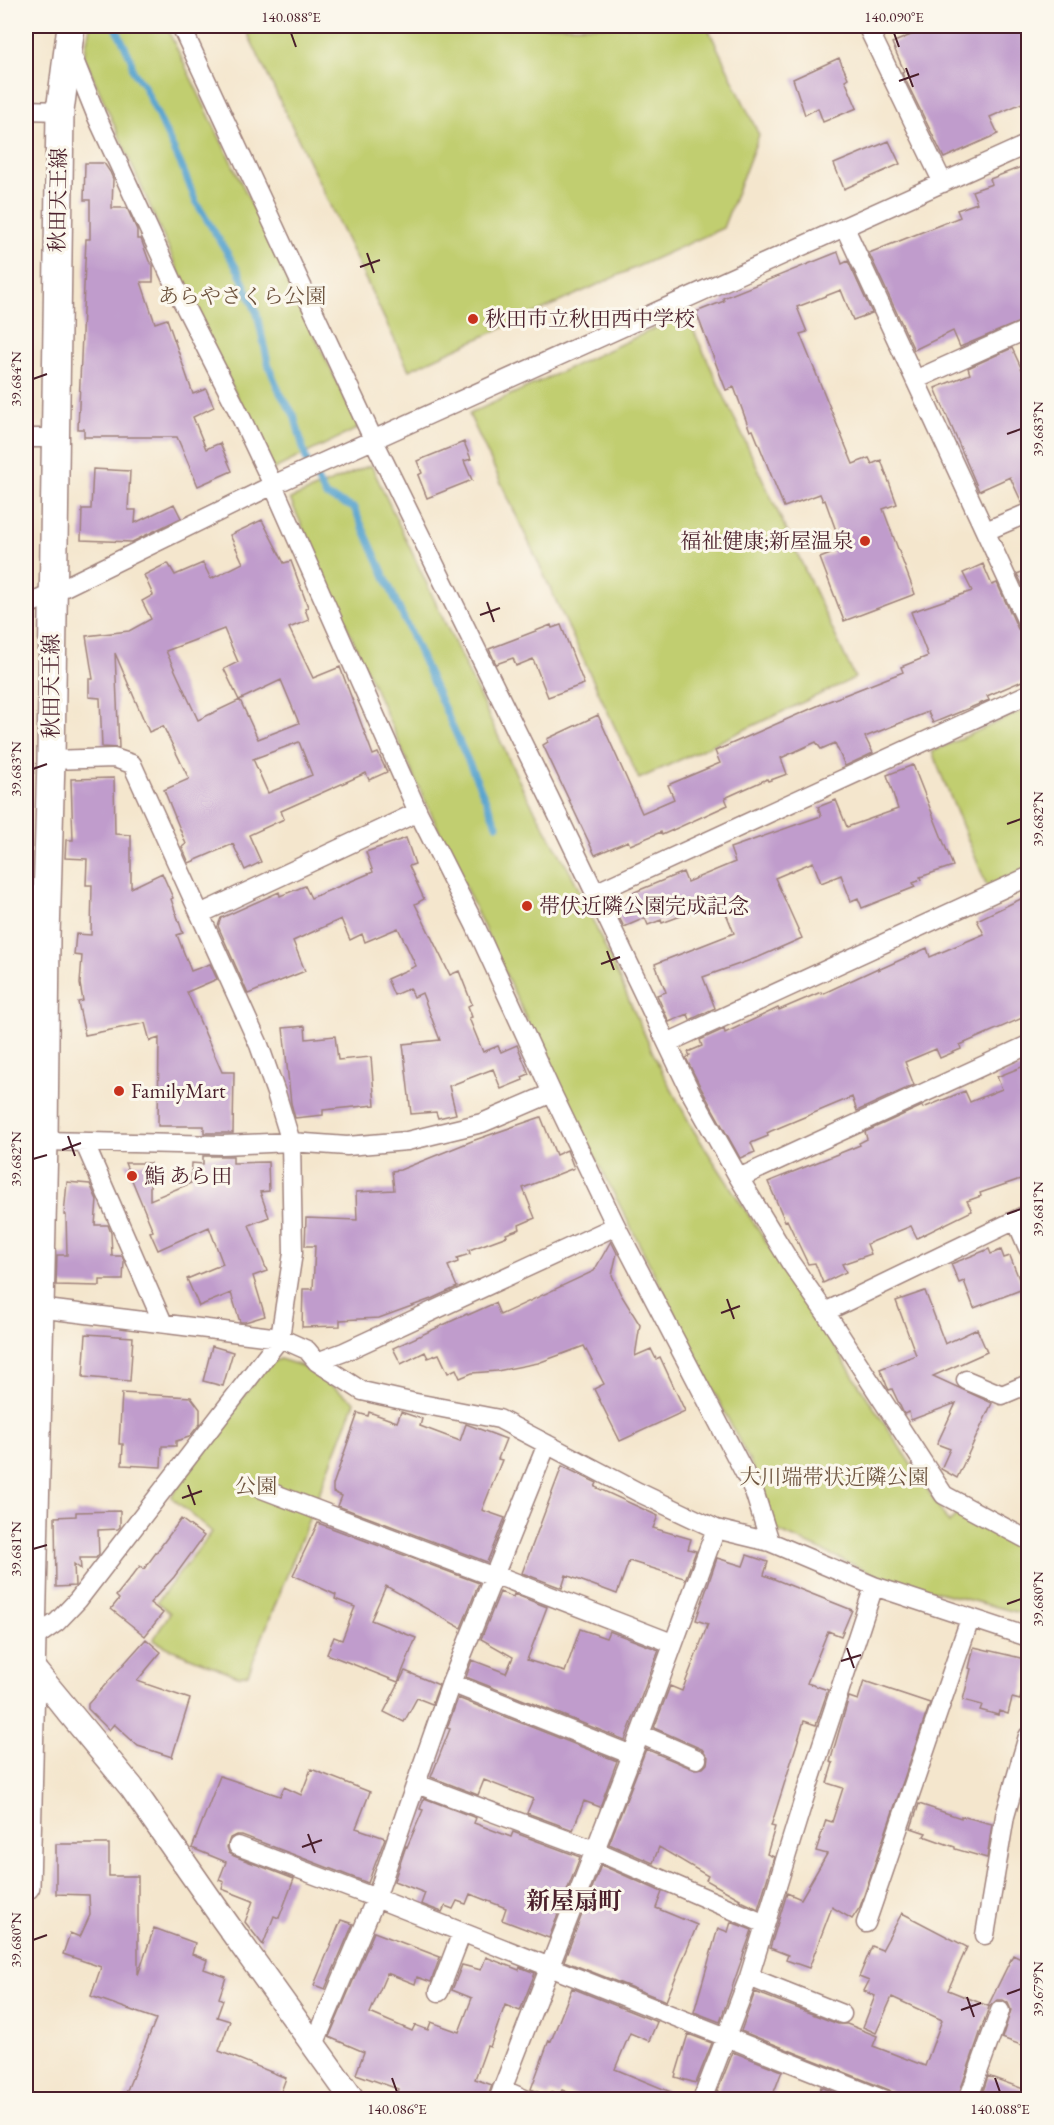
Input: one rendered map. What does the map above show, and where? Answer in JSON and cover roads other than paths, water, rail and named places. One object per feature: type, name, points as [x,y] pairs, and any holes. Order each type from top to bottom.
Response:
[{"type":"main road","name":"秋田天王線","points":[[26,1887],[32,1309],[44,1141],[36,936],[51,760],[60,111],[70,36]]},
{"type":"street","points":[[181,26],[374,441],[691,1094],[739,1179],[790,1262],[944,1495],[1029,1540]]},
{"type":"street","points":[[872,27],[943,183]]},
{"type":"street","points":[[70,36],[97,117],[175,287],[282,482],[418,812],[475,925],[552,1094],[616,1226],[754,1491],[770,1542]]},
{"type":"street","points":[[26,110],[60,111]]},
{"type":"street","points":[[26,606],[282,482],[1029,144]]},
{"type":"street","points":[[845,228],[1029,624]]},
{"type":"street","points":[[915,380],[1029,329]]},
{"type":"street","points":[[26,438],[55,438]]},
{"type":"street","points":[[986,531],[1029,513]]},
{"type":"street","points":[[595,893],[1029,694]]},
{"type":"street","points":[[30,1624],[57,1622],[78,1600],[280,1338],[293,1253],[291,1142],[276,1093],[259,1045],[132,764],[114,758],[51,760]]},
{"type":"street","points":[[200,914],[418,812]]},
{"type":"street","points":[[667,1043],[1029,877]]},
{"type":"street","points":[[739,1179],[1029,1045]]},
{"type":"street","points":[[44,1141],[222,1145],[291,1142],[347,1146],[407,1141],[482,1123],[552,1094]]},
{"type":"street","points":[[84,1142],[163,1323]]},
{"type":"street","points":[[825,1312],[1022,1217],[1029,1248]]},
{"type":"street","points":[[317,1362],[344,1352],[616,1226]]},
{"type":"street","points":[[32,1309],[280,1338],[307,1350],[317,1362],[362,1391],[499,1419],[638,1492],[716,1529],[770,1542],[874,1586],[1029,1637]]},
{"type":"street","points":[[966,1380],[1002,1395],[1029,1384]]},
{"type":"street","points":[[314,2045],[376,1898],[451,1683],[547,1444]]},
{"type":"street","points":[[262,1489],[672,1643]]},
{"type":"street","points":[[527,2100],[500,2094],[632,1755],[716,1529]]},
{"type":"street","points":[[702,2100],[749,1977],[874,1586]]},
{"type":"street","points":[[866,1923],[970,1619]]},
{"type":"street","points":[[28,1671],[132,1788],[353,2100]]},
{"type":"street","points":[[451,1683],[632,1755]]},
{"type":"street","points":[[640,1734],[697,1760]]},
{"type":"street","points":[[985,1935],[1005,1816],[1029,1736]]},
{"type":"street","points":[[417,1784],[594,1850],[765,1924]]},
{"type":"street","points":[[238,1846],[376,1898],[885,2100]]},
{"type":"street","points":[[439,1992],[462,1932]]},
{"type":"street","points":[[749,1977],[842,2014]]},
{"type":"street","points":[[968,2100],[1000,2011]]},
{"type":"waterway","points":[[115,26],[131,59],[133,71],[144,86],[196,202],[239,272],[257,314],[269,367],[280,393],[294,415],[307,462],[326,496],[354,508],[497,825]]},
{"type":"place","name":"秋田市立秋田西中学校","points":[[473,319]]},
{"type":"place","name":"福祉健康;新屋温泉","points":[[865,541]]},
{"type":"place","name":"帯伏近隣公園完成記念","points":[[527,906]]},
{"type":"place","name":"FamilyMart","points":[[119,1091]]},
{"type":"place","name":"鮨 あら田","points":[[132,1176]]},
{"type":"district","name":"新屋扇町","points":[[574,1901]]},
{"type":"park label","name":"あらやさくら公園","points":[[242,296]]},
{"type":"park label","name":"大川端帯状近隣公園","points":[[834,1477]]},
{"type":"park label","name":"公園","points":[[256,1486]]}]
